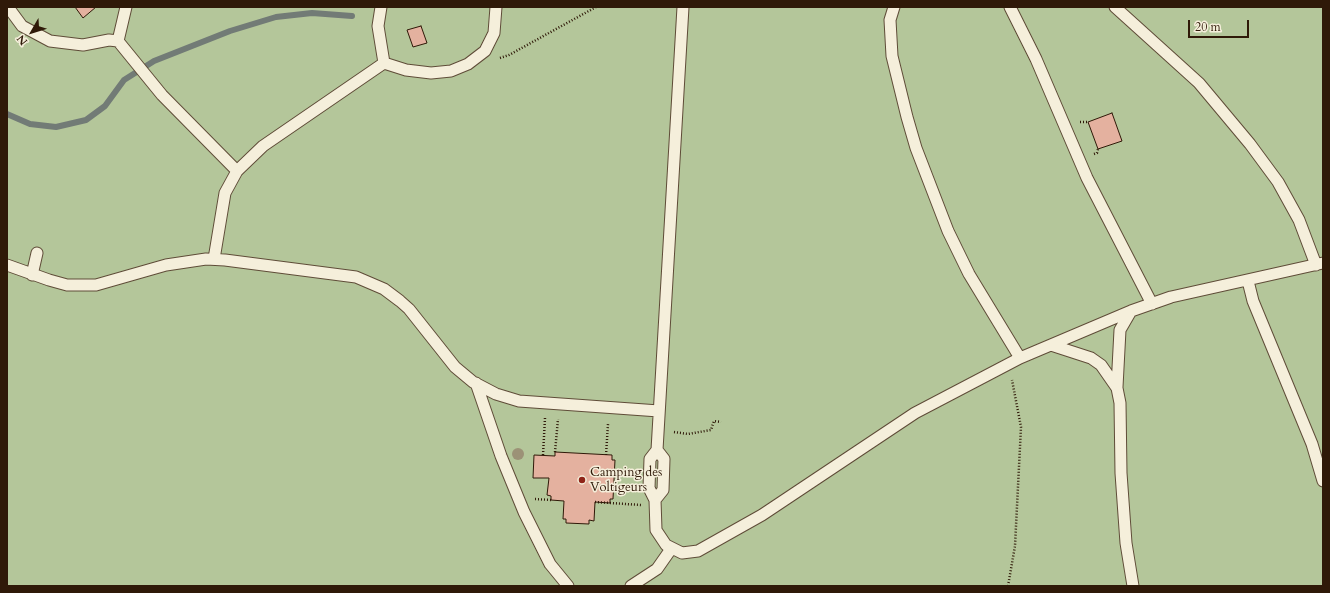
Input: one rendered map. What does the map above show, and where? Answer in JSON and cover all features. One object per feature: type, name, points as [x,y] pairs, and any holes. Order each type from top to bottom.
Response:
[{"type":"lane","points":[[8,7],[22,26],[50,41],[83,45],[109,40],[118,41],[162,95],[236,171]]},
{"type":"lane","points":[[118,41],[126,7]]},
{"type":"lane","points":[[381,7],[378,26],[384,62]]},
{"type":"lane","points":[[384,62],[406,70],[431,72],[451,70],[468,64],[485,51],[494,33],[496,7]]},
{"type":"lane","points":[[683,7],[657,450],[650,459],[649,488],[656,500],[656,530],[666,545],[682,554],[688,554],[712,544],[762,515],[915,413],[1020,358],[1131,311],[1171,297],[1320,264],[1299,220],[1278,182],[1250,144],[1199,83],[1115,7]]},
{"type":"lane","points":[[894,7],[890,20],[892,56],[906,117],[916,148],[948,231],[970,274],[1020,358]]},
{"type":"lane","points":[[1010,7],[1036,59],[1087,178],[1152,304]]},
{"type":"lane","points":[[214,259],[225,193],[236,171],[263,146],[384,62]]},
{"type":"lane","points":[[32,274],[37,253]]},
{"type":"lane","points":[[7,265],[67,285],[96,285],[189,260],[214,259],[335,273],[369,281],[384,289],[408,309],[455,366],[476,383],[502,397],[519,401],[659,411]]},
{"type":"lane","points":[[1248,281],[1254,301],[1312,444],[1323,481]]},
{"type":"lane","points":[[1131,311],[1120,330],[1117,388],[1120,403],[1121,473],[1126,543],[1133,586]]},
{"type":"lane","points":[[1051,345],[1091,358],[1101,365],[1117,388]]},
{"type":"lane","points":[[476,383],[500,456],[524,512],[550,564],[568,586]]},
{"type":"lane","points":[[631,586],[657,569],[671,549]]},
{"type":"path","points":[[494,60],[509,55],[596,7]]},
{"type":"path","points":[[1007,364],[1015,390],[1021,427],[1015,546],[1008,586]]},
{"type":"path","points":[[658,431],[688,434],[711,430],[714,421],[721,422]]},
{"type":"path","points":[[543,455],[544,434]]},
{"type":"path","points":[[555,452],[556,434]]},
{"type":"path","points":[[606,455],[607,438]]},
{"type":"path","points":[[595,502],[640,505]]},
{"type":"green space","points":[[7,7],[1323,7],[1323,586],[7,586]]},
{"type":"building","points":[[75,7],[96,7],[83,18]]},
{"type":"building","points":[[421,26],[427,43],[413,47],[407,30]]},
{"type":"building","points":[[1112,113],[1122,141],[1098,149],[1088,122]]},
{"type":"building","points":[[555,452],[612,455],[612,460],[615,460],[613,499],[610,499],[610,503],[595,502],[594,521],[589,520],[589,524],[566,523],[566,519],[563,519],[564,501],[551,500],[551,496],[547,495],[549,478],[533,478],[534,455],[555,456]]},
{"type":"waterway","points":[[7,114],[30,124],[56,127],[86,120],[105,106],[124,80],[154,61],[230,31],[276,17],[312,13],[352,16]]},
{"type":"place","name":"Camping des Voltigeurs","points":[[582,480]]}]
